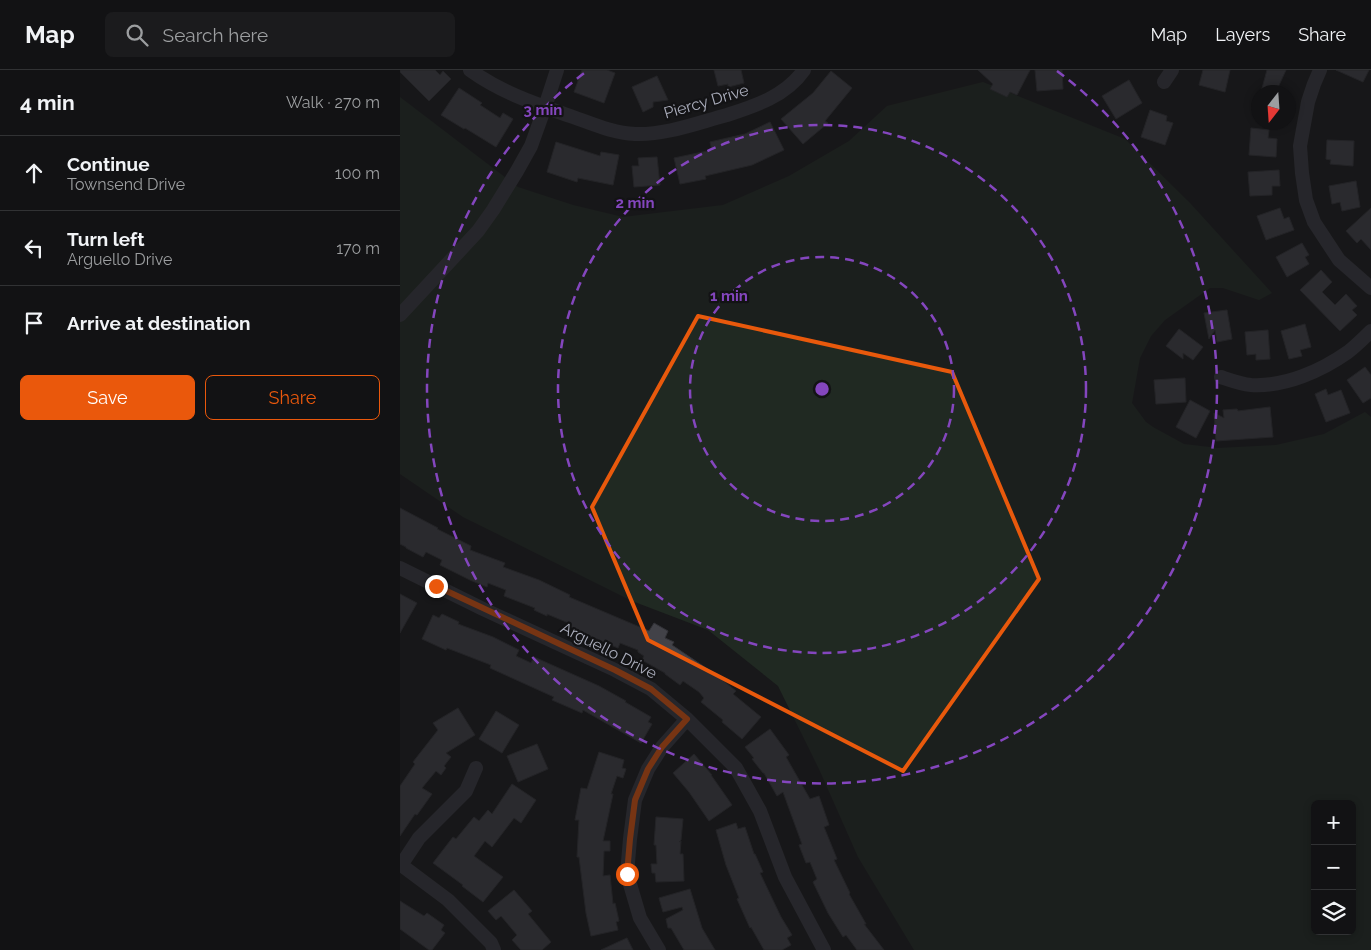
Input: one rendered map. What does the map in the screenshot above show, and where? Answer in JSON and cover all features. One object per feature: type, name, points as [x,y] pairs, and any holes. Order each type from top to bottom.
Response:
[{"type":"street","name":"Piercy Drive","points":[[470,70],[504,91],[606,129],[634,134],[668,132],[754,107],[781,92],[804,70]]},
{"type":"street","points":[[400,315],[478,231],[493,210],[531,146],[557,70]]},
{"type":"street","points":[[1164,82],[1172,70]]},
{"type":"street","points":[[1320,70],[1308,102],[1300,146],[1306,200],[1314,222],[1339,260],[1371,288]]},
{"type":"street","points":[[1221,377],[1250,385],[1289,381],[1349,352],[1371,331]]},
{"type":"street","name":"Arguello Drive","points":[[400,568],[615,670],[651,689],[687,719],[736,768],[760,811],[785,877],[824,950]]},
{"type":"street","points":[[659,950],[640,918],[627,874],[630,839],[635,800],[648,769],[662,747],[687,719]]},
{"type":"street","points":[[476,768],[466,791],[420,838],[401,864],[448,900],[491,944],[494,950]]},
{"type":"highlighted area","points":[[698,316],[952,372],[1039,579],[903,771],[648,640],[592,507]]},
{"type":"shaded area","points":[[983,82],[1125,139],[1190,203],[1272,293],[1259,300],[1223,288],[1210,288],[1165,320],[1151,336],[1140,358],[1132,403],[1146,422],[1184,444],[1218,448],[1276,445],[1324,434],[1365,412],[1371,417],[1371,950],[914,950],[858,857],[819,769],[778,686],[708,630],[632,601],[463,517],[400,474],[400,97],[518,187],[573,205],[623,217],[723,205],[789,176],[849,141],[887,106]]},
{"type":"building","points":[[400,70],[435,70],[440,75],[443,71],[451,79],[429,101]]},
{"type":"building","points":[[582,70],[607,70],[615,73],[604,103],[574,92]]},
{"type":"building","points":[[714,70],[741,70],[744,83],[728,87],[728,84],[718,86]]},
{"type":"building","points":[[978,70],[1030,70],[1017,95],[1010,92],[1007,97],[990,89],[993,84]]},
{"type":"building","points":[[1035,70],[1062,70],[1063,89],[1037,91]]},
{"type":"building","points":[[1203,70],[1230,70],[1225,92],[1199,85]]},
{"type":"building","points":[[1267,70],[1286,70],[1279,85],[1263,85]]},
{"type":"building","points":[[1336,70],[1369,70],[1363,82]]},
{"type":"building","points":[[831,71],[852,88],[825,121],[828,123],[803,144],[781,119],[813,93]]},
{"type":"building","points":[[657,76],[668,100],[653,102],[653,107],[643,112],[632,87]]},
{"type":"building","points":[[1129,80],[1142,103],[1116,119],[1102,96]]},
{"type":"building","points":[[459,88],[500,118],[503,113],[513,119],[496,147],[441,115]]},
{"type":"building","points":[[1150,110],[1167,116],[1166,121],[1173,123],[1165,145],[1141,137]]},
{"type":"building","points":[[770,122],[784,150],[752,165],[705,176],[706,179],[680,184],[674,158],[712,150],[710,142],[745,134]]},
{"type":"building","points":[[1251,128],[1251,130],[1269,130],[1268,138],[1277,139],[1276,157],[1249,155]]},
{"type":"building","points":[[1327,140],[1354,141],[1353,166],[1330,164],[1331,160],[1326,159]]},
{"type":"building","points":[[556,142],[600,156],[601,152],[619,155],[613,185],[578,178],[577,182],[547,172]]},
{"type":"building","points":[[657,157],[660,185],[634,187],[632,166],[639,166],[638,158]]},
{"type":"building","points":[[1279,170],[1280,186],[1272,186],[1272,195],[1250,196],[1248,172]]},
{"type":"building","points":[[1356,181],[1360,207],[1342,211],[1340,202],[1332,204],[1329,186]]},
{"type":"building","points":[[1280,208],[1284,219],[1289,217],[1294,230],[1266,240],[1257,216]]},
{"type":"building","points":[[1371,208],[1371,250],[1361,239],[1357,243],[1346,231]]},
{"type":"building","points":[[1302,243],[1309,255],[1305,257],[1309,264],[1287,277],[1276,257]]},
{"type":"building","points":[[1321,270],[1332,282],[1322,292],[1335,305],[1346,294],[1357,306],[1352,310],[1357,315],[1340,331],[1300,290]]},
{"type":"building","points":[[1227,310],[1232,339],[1217,342],[1215,330],[1209,339],[1204,313]]},
{"type":"building","points":[[1305,324],[1311,347],[1300,350],[1302,356],[1289,359],[1281,331]]},
{"type":"building","points":[[1179,329],[1203,347],[1193,360],[1183,353],[1183,359],[1166,346]]},
{"type":"building","points":[[1268,330],[1270,359],[1256,360],[1256,354],[1247,355],[1245,332]]},
{"type":"building","points":[[1365,367],[1371,375],[1371,398],[1363,403],[1347,380]]},
{"type":"building","points":[[1185,378],[1186,402],[1156,404],[1154,380]]},
{"type":"building","points":[[1326,389],[1328,395],[1341,390],[1350,413],[1326,422],[1315,394]]},
{"type":"building","points":[[1190,400],[1210,411],[1196,438],[1176,427]]},
{"type":"building","points":[[1270,407],[1273,437],[1216,441],[1214,413],[1224,418],[1223,410],[1237,409],[1238,411]]},
{"type":"building","points":[[400,508],[471,546],[470,550],[505,563],[503,567],[539,580],[570,595],[569,597],[649,631],[654,623],[668,631],[665,638],[674,642],[672,645],[715,674],[736,691],[733,694],[761,717],[742,739],[701,702],[704,698],[699,692],[683,681],[680,685],[665,673],[642,660],[644,656],[638,650],[620,643],[618,648],[570,627],[571,624],[547,614],[547,616],[534,610],[535,608],[504,596],[506,590],[488,583],[487,587],[470,580],[440,565],[442,560],[426,552],[423,557],[406,548],[400,544]]},
{"type":"building","points":[[400,594],[417,603],[400,633]]},
{"type":"building","points":[[442,614],[459,622],[458,624],[493,637],[519,650],[516,656],[531,663],[534,657],[599,686],[651,717],[648,722],[652,724],[641,743],[583,710],[582,713],[552,700],[554,697],[490,668],[491,665],[447,648],[446,650],[422,639],[433,615],[439,618]]},
{"type":"building","points":[[458,708],[475,735],[446,753],[451,757],[444,766],[446,768],[441,775],[436,771],[422,788],[432,794],[400,836],[400,786],[415,764],[413,762],[438,730],[433,723]]},
{"type":"building","points":[[496,711],[519,725],[502,753],[479,739]]},
{"type":"building","points":[[770,729],[789,755],[786,757],[810,799],[819,796],[829,825],[824,827],[837,859],[834,860],[849,894],[866,924],[864,924],[884,950],[857,950],[846,935],[843,937],[828,913],[813,882],[817,879],[810,862],[806,863],[799,845],[802,844],[783,792],[777,796],[764,773],[745,747]]},
{"type":"building","points":[[537,744],[548,769],[518,782],[507,756]]},
{"type":"building","points":[[599,752],[624,760],[622,768],[626,769],[623,778],[617,776],[611,794],[613,794],[603,841],[610,841],[610,851],[604,851],[603,876],[610,875],[613,904],[615,903],[619,921],[616,922],[618,930],[591,936],[579,857],[577,857],[579,820],[575,820],[581,788],[587,789]]},
{"type":"building","points":[[694,754],[712,775],[732,805],[709,821],[673,773]]},
{"type":"building","points":[[512,784],[536,800],[521,823],[514,818],[492,847],[485,841],[474,856],[503,877],[483,902],[433,863],[453,837],[456,839],[474,817],[479,821],[488,810],[492,814]]},
{"type":"building","points":[[656,817],[683,819],[681,840],[679,842],[681,841],[680,854],[683,854],[684,881],[656,882],[655,873],[652,873],[651,864],[657,864],[656,845],[654,845]]},
{"type":"building","points":[[736,823],[738,829],[745,827],[754,854],[763,872],[760,873],[781,917],[792,935],[787,938],[791,945],[782,950],[764,950],[750,928],[737,899],[739,898],[726,865],[716,830]]},
{"type":"building","points":[[690,889],[702,928],[715,950],[684,950],[671,928],[668,928],[666,919],[683,910],[682,907],[663,912],[659,898]]},
{"type":"building","points":[[514,890],[532,911],[528,914],[551,942],[542,950],[521,950],[512,940],[517,935],[501,916],[496,920],[488,911]]},
{"type":"building","points":[[400,901],[424,916],[427,913],[444,925],[441,930],[445,933],[432,950],[429,950],[400,929]]},
{"type":"building","points":[[627,938],[633,950],[601,950],[618,942]]},
{"type":"route","points":[[436,586],[615,670],[651,689],[687,719],[662,747],[648,769],[635,800],[627,874]]}]
